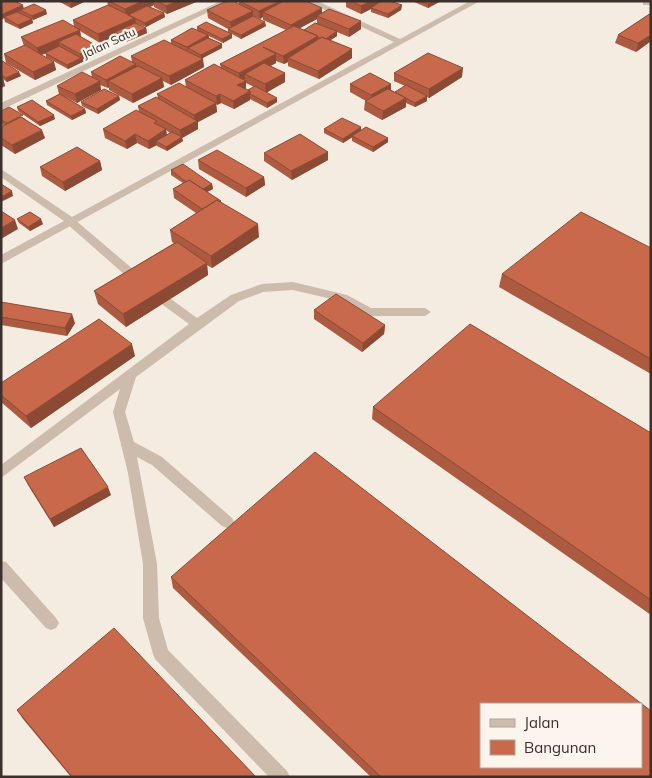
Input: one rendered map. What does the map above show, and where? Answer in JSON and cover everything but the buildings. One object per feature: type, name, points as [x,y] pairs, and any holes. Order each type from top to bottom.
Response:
[{"type":"street","name":"Jalan Satu","points":[[1,107],[228,1]]},
{"type":"street","points":[[310,1],[400,42]]},
{"type":"street","points":[[1,260],[476,1]]},
{"type":"street","points":[[1,172],[70,221],[137,279]]},
{"type":"street","points":[[1,474],[197,324],[235,298],[262,288],[294,286],[343,298],[369,312],[425,312]]},
{"type":"street","points":[[167,302],[197,324]]},
{"type":"street","points":[[130,377],[119,412],[129,446],[150,564],[151,618],[161,654],[281,777]]},
{"type":"street","points":[[129,446],[157,461],[227,522]]},
{"type":"street","points":[[1,567],[51,623]]}]
